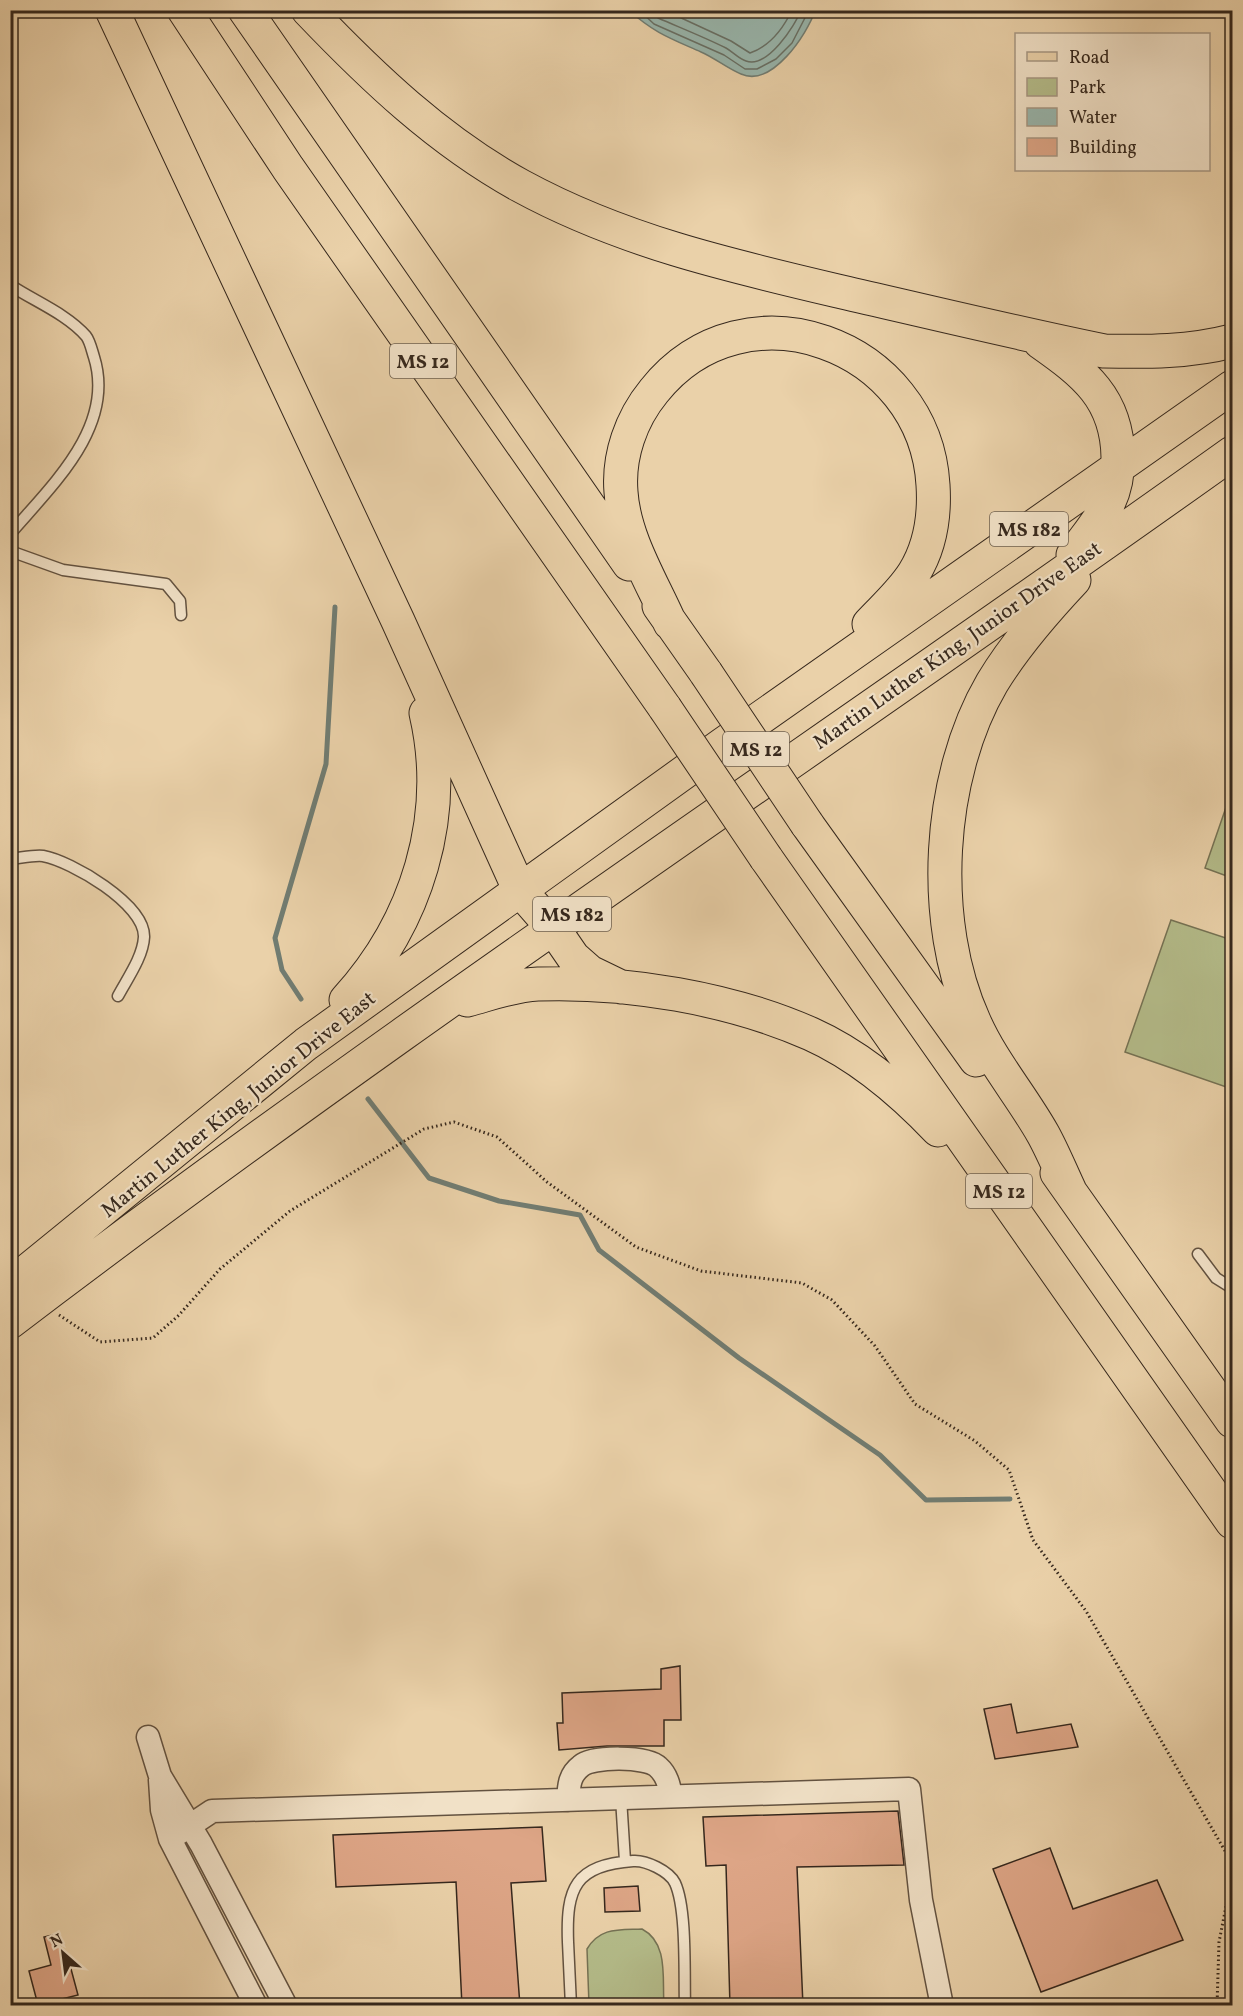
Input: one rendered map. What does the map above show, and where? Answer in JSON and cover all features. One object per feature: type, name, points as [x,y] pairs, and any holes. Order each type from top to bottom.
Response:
[{"type":"main road","points":[[112,10],[519,889],[553,928],[573,957],[590,972],[621,987]]},
{"type":"main road","name":"MS 12","points":[[184,10],[288,168],[665,708],[766,858],[1233,1522]]},
{"type":"main road","name":"MS 12","points":[[245,10],[706,673],[807,824],[1233,1421]]},
{"type":"main road","points":[[308,10],[390,92],[450,141],[519,185],[584,218],[647,242],[724,264],[1104,351],[1207,347],[1233,341]]},
{"type":"main road","points":[[670,623],[624,515],[621,468],[634,421],[665,377],[686,360],[710,347],[734,339],[762,334],[786,333],[814,338],[844,350],[871,366],[890,382],[906,402],[919,424],[928,447],[934,495],[933,522],[925,549],[914,573],[895,598],[826,671]]},
{"type":"main road","points":[[1032,336],[1086,377],[1103,398],[1114,422],[1118,467],[1108,505],[1060,573]]},
{"type":"main road","name":"Martin Luther King, Junior Drive East","points":[[10,1284],[306,1044],[826,671],[1233,387]]},
{"type":"main road","name":"Martin Luther King, Junior Drive East","points":[[10,1322],[207,1173],[1233,453]]},
{"type":"main road","points":[[1070,1191],[1042,1133],[989,1051],[973,1020],[962,988],[949,924],[945,854],[950,800],[959,766],[974,721],[992,683],[1042,615],[1114,537]]},
{"type":"main road","points":[[306,1044],[367,977],[401,922],[420,877],[433,824],[434,783],[432,737],[415,664]]},
{"type":"main road","points":[[445,1006],[516,987],[537,984],[621,987],[714,1003],[775,1020],[812,1034],[869,1068],[919,1110],[944,1136],[1087,1317]]},
{"type":"street","points":[[148,1737],[160,1776],[162,1810],[170,1839],[256,2006]]},
{"type":"street","points":[[568,1800],[570,1779],[581,1766],[590,1761],[642,1759],[656,1765],[667,1778],[671,1796]]},
{"type":"street","points":[[160,1776],[189,1824],[286,2006]]},
{"type":"street","points":[[170,1839],[189,1824],[212,1811],[909,1789],[921,1900],[942,2006]]},
{"type":"lane","points":[[10,285],[74,325],[87,338],[98,370],[95,417],[68,467],[10,534]]},
{"type":"lane","points":[[10,551],[63,570],[166,584],[180,601],[181,615]]},
{"type":"lane","points":[[10,859],[42,856],[74,866],[111,892],[139,918],[144,936],[139,955],[118,996]]},
{"type":"lane","points":[[1198,1254],[1216,1278],[1233,1288]]},
{"type":"lane","points":[[621,1798],[625,1861]]},
{"type":"lane","points":[[570,2006],[567,1909],[572,1892],[590,1871],[611,1862],[639,1860],[660,1870],[674,1881],[680,1899],[685,2006]]},
{"type":"path","points":[[52,1310],[100,1342],[153,1338],[179,1315],[220,1269],[290,1211],[424,1129],[454,1122],[497,1137],[547,1182],[636,1247],[701,1272],[802,1283],[832,1299],[875,1346],[915,1404],[975,1441],[1009,1470],[1033,1540],[1086,1611],[1233,1863]]},
{"type":"path","points":[[1217,2006],[1219,1942],[1233,1876]]},
{"type":"green space","points":[[1232,790],[1232,878],[1205,868]]},
{"type":"green space","points":[[1171,920],[1232,940],[1232,1089],[1125,1052]]},
{"type":"green space","points":[[642,1929],[651,1935],[660,1952],[664,2005],[589,2005],[587,1949],[604,1933]]},
{"type":"water","points":[[630,11],[815,11],[804,33],[787,56],[765,73],[753,76],[736,72],[706,54],[664,35]]},
{"type":"building","points":[[680,1666],[681,1720],[664,1720],[664,1746],[607,1746],[559,1750],[557,1723],[563,1723],[562,1693],[661,1689],[661,1669]]},
{"type":"building","points":[[1011,1704],[1017,1733],[1071,1724],[1078,1747],[995,1759],[984,1709]]},
{"type":"building","points":[[898,1811],[904,1865],[797,1867],[803,2006],[730,2006],[726,1865],[706,1866],[703,1817]]},
{"type":"building","points":[[542,1827],[546,1881],[511,1883],[520,2006],[462,2006],[456,1882],[336,1887],[333,1835]]},
{"type":"building","points":[[1050,1848],[1073,1909],[1157,1880],[1183,1940],[1041,1992],[993,1869]]},
{"type":"building","points":[[638,1886],[640,1911],[605,1912],[604,1888]]},
{"type":"building","points":[[57,1934],[67,1970],[71,1969],[78,1995],[38,2005],[29,1971],[51,1965],[44,1937]]},
{"type":"waterway","points":[[301,999],[282,970],[275,938],[326,764],[335,607]]},
{"type":"waterway","points":[[368,1099],[429,1178],[499,1201],[580,1215],[599,1250],[739,1358],[880,1455],[926,1500],[1010,1499]]}]
